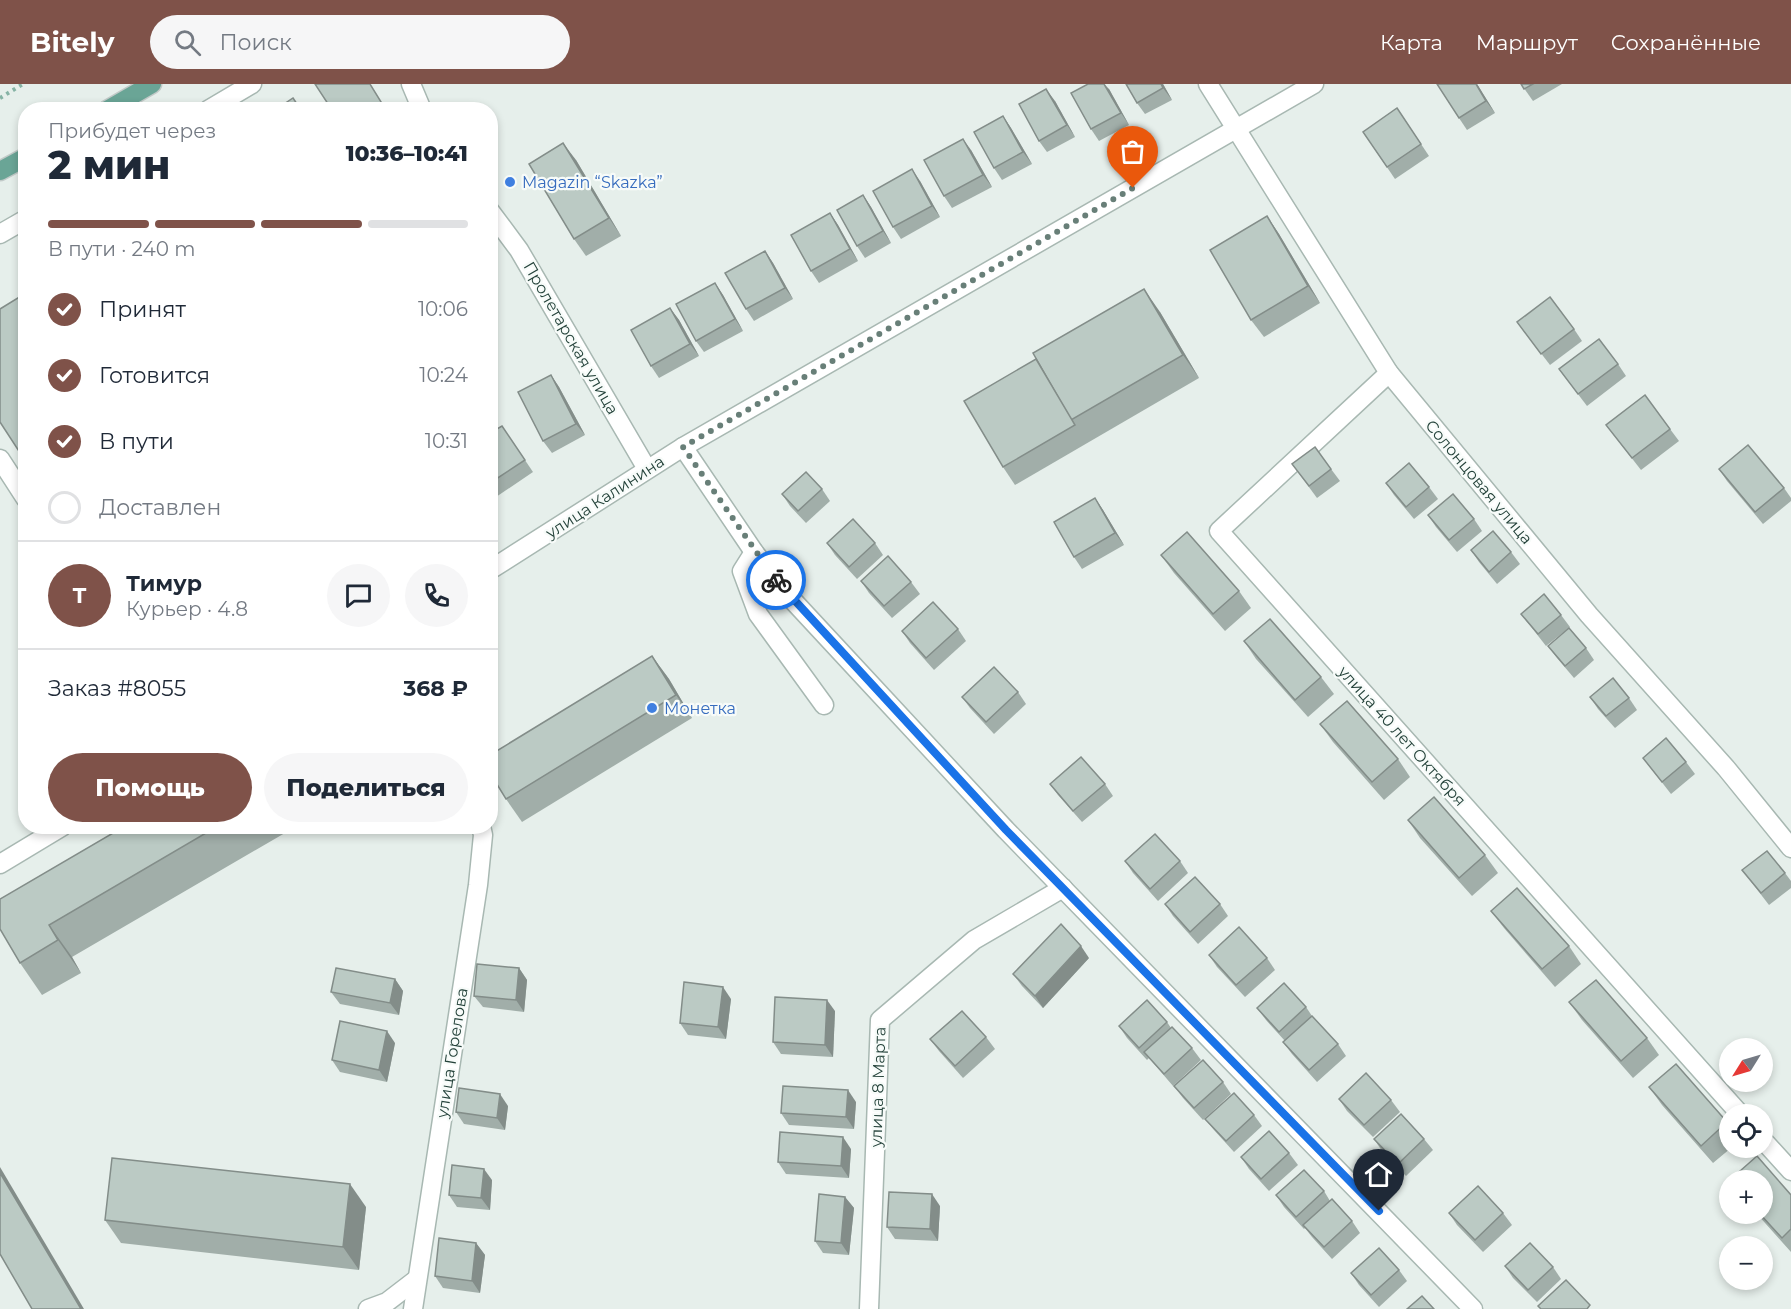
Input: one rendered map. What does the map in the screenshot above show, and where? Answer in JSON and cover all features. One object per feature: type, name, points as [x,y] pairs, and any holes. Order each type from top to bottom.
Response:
[{"type":"main road","points":[[121,102],[152,84]]},
{"type":"main road","points":[[0,171],[18,161]]},
{"type":"street","points":[[222,102],[252,84]]},
{"type":"street","points":[[411,84],[419,102]]},
{"type":"street","name":"Солонцовая улица","points":[[1208,84],[1389,373],[1589,615],[1726,768],[1791,848]]},
{"type":"street","name":"улица Калинина","points":[[498,565],[683,447],[1314,84]]},
{"type":"street","name":"Пролетарская улица","points":[[498,222],[519,250],[647,469]]},
{"type":"street","points":[[0,234],[18,224]]},
{"type":"street","name":"улица 40 лет Октября","points":[[1389,373],[1219,531],[1731,1104]]},
{"type":"street","points":[[683,447],[754,552],[785,592],[1063,888],[1473,1309]]},
{"type":"street","points":[[0,459],[18,487]]},
{"type":"street","points":[[754,552],[742,571],[758,614],[824,705]]},
{"type":"street","points":[[0,864],[50,834]]},
{"type":"street","name":"улица Горелова","points":[[413,1309],[478,885],[483,834]]},
{"type":"street","name":"улица 8 Марта","points":[[869,1309],[880,1020],[974,939],[1063,888]]},
{"type":"street","points":[[1773,1151],[1791,1171]]},
{"type":"street","points":[[368,1309],[387,1302],[417,1279]]},
{"type":"path","points":[[0,98],[23,84]]},
{"type":"building","points":[[315,84],[370,84],[381,102],[327,102]]},
{"type":"building","points":[[1088,84],[1104,84],[1121,113],[1091,129],[1071,93]]},
{"type":"building","points":[[1126,84],[1161,84],[1163,88],[1137,103]]},
{"type":"building","points":[[1437,84],[1476,84],[1486,101],[1459,118]]},
{"type":"building","points":[[1521,84],[1533,84],[1524,89]]},
{"type":"building","points":[[1046,89],[1067,125],[1039,141],[1019,104]]},
{"type":"building","points":[[1397,108],[1421,144],[1387,167],[1363,132]]},
{"type":"building","points":[[1003,116],[1023,152],[994,168],[974,132]]},
{"type":"building","points":[[963,139],[983,175],[944,196],[924,160]]},
{"type":"building","points":[[563,143],[609,218],[574,239],[529,164]]},
{"type":"building","points":[[912,169],[932,206],[893,227],[873,191]]},
{"type":"building","points":[[863,195],[883,231],[857,246],[837,210]]},
{"type":"building","points":[[830,213],[850,249],[811,271],[791,235]]},
{"type":"building","points":[[1267,216],[1308,286],[1251,320],[1210,250]]},
{"type":"building","points":[[765,251],[785,288],[746,309],[725,273]]},
{"type":"building","points":[[715,283],[735,319],[696,341],[676,304]]},
{"type":"building","points":[[1144,289],[1183,355],[1071,420],[1033,353]]},
{"type":"building","points":[[1550,297],[1574,329],[1541,354],[1517,322]]},
{"type":"building","points":[[18,298],[18,450],[0,422],[0,309]]},
{"type":"building","points":[[670,308],[690,344],[651,366],[631,330]]},
{"type":"building","points":[[1599,339],[1618,364],[1578,394],[1559,369]]},
{"type":"building","points":[[1036,359],[1075,425],[1003,467],[964,401]]},
{"type":"building","points":[[551,375],[576,424],[543,441],[518,392]]},
{"type":"building","points":[[1645,395],[1670,429],[1632,458],[1606,425]]},
{"type":"building","points":[[502,426],[525,460],[498,478],[498,428]]},
{"type":"building","points":[[1748,445],[1784,488],[1755,512],[1719,469]]},
{"type":"building","points":[[1315,447],[1331,469],[1309,486],[1292,464]]},
{"type":"building","points":[[1409,463],[1429,487],[1406,507],[1386,483]]},
{"type":"building","points":[[806,472],[822,489],[798,511],[782,494]]},
{"type":"building","points":[[1453,494],[1474,519],[1449,540],[1428,515]]},
{"type":"building","points":[[1095,498],[1115,533],[1074,557],[1054,522]]},
{"type":"building","points":[[853,519],[875,543],[849,567],[827,543]]},
{"type":"building","points":[[1493,531],[1511,552],[1489,572],[1471,550]]},
{"type":"building","points":[[1187,532],[1239,591],[1213,614],[1161,555]]},
{"type":"building","points":[[888,556],[911,582],[884,606],[861,581]]},
{"type":"building","points":[[1544,594],[1561,615],[1538,634],[1521,614]]},
{"type":"building","points":[[933,602],[958,629],[926,658],[902,631]]},
{"type":"building","points":[[1270,619],[1321,677],[1295,700],[1244,641]]},
{"type":"building","points":[[1569,628],[1586,648],[1565,666],[1548,646]]},
{"type":"building","points":[[652,656],[676,695],[506,799],[498,786],[498,750]]},
{"type":"building","points":[[994,667],[1018,692],[986,722],[962,697]]},
{"type":"building","points":[[1613,678],[1629,698],[1606,716],[1590,697]]},
{"type":"building","points":[[1347,701],[1398,759],[1372,782],[1320,724]]},
{"type":"building","points":[[1666,738],[1686,762],[1662,782],[1643,758]]},
{"type":"building","points":[[1081,757],[1105,784],[1073,811],[1050,784]]},
{"type":"building","points":[[1434,797],[1485,855],[1459,878],[1408,820]]},
{"type":"building","points":[[111,834],[204,834],[49,925],[58,940],[20,963],[0,929],[0,899]]},
{"type":"building","points":[[1155,834],[1180,861],[1150,889],[1125,861]]},
{"type":"building","points":[[1767,851],[1785,873],[1761,893],[1742,870]]},
{"type":"building","points":[[1195,877],[1220,904],[1190,932],[1165,904]]},
{"type":"building","points":[[1517,888],[1569,946],[1542,969],[1491,911]]},
{"type":"building","points":[[1061,924],[1081,946],[1035,996],[1013,974]]},
{"type":"building","points":[[1239,927],[1267,958],[1236,985],[1209,955]]},
{"type":"building","points":[[477,964],[519,968],[516,1000],[474,996]]},
{"type":"building","points":[[336,968],[395,979],[390,1003],[331,992]]},
{"type":"building","points":[[1596,980],[1647,1038],[1621,1061],[1569,1002]]},
{"type":"building","points":[[684,982],[723,987],[718,1027],[680,1023]]},
{"type":"building","points":[[1284,983],[1306,1007],[1279,1032],[1257,1008]]},
{"type":"building","points":[[775,997],[827,1000],[825,1045],[773,1042]]},
{"type":"building","points":[[1147,1000],[1167,1022],[1139,1048],[1119,1026]]},
{"type":"building","points":[[962,1011],[986,1037],[955,1066],[930,1039]]},
{"type":"building","points":[[1312,1016],[1338,1044],[1309,1070],[1283,1042]]},
{"type":"building","points":[[340,1021],[387,1031],[379,1070],[332,1060]]},
{"type":"building","points":[[1172,1027],[1192,1048],[1164,1074],[1144,1052]]},
{"type":"building","points":[[1203,1060],[1223,1082],[1194,1108],[1174,1086]]},
{"type":"building","points":[[1676,1064],[1719,1113],[1719,1129],[1701,1146],[1649,1087]]},
{"type":"building","points":[[1366,1073],[1391,1100],[1364,1125],[1339,1099]]},
{"type":"building","points":[[783,1086],[848,1090],[846,1117],[781,1113]]},
{"type":"building","points":[[459,1088],[500,1094],[497,1118],[456,1112]]},
{"type":"building","points":[[1234,1093],[1254,1115],[1226,1141],[1205,1119]]},
{"type":"building","points":[[1401,1114],[1424,1139],[1398,1164],[1374,1139]]},
{"type":"building","points":[[1269,1131],[1289,1153],[1261,1179],[1241,1157]]},
{"type":"building","points":[[780,1132],[843,1137],[841,1166],[778,1162]]},
{"type":"building","points":[[112,1158],[350,1184],[343,1247],[105,1220]]},
{"type":"building","points":[[1755,1158],[1759,1158],[1769,1170],[1741,1170]]},
{"type":"building","points":[[452,1165],[484,1169],[481,1198],[449,1195]]},
{"type":"building","points":[[1304,1170],[1324,1191],[1296,1217],[1276,1195]]},
{"type":"building","points":[[0,1173],[81,1309],[32,1309],[0,1254]]},
{"type":"building","points":[[1773,1174],[1791,1195],[1791,1229],[1782,1238],[1769,1224],[1773,1224]]},
{"type":"building","points":[[1478,1186],[1503,1213],[1475,1240],[1449,1213]]},
{"type":"building","points":[[889,1192],[932,1194],[930,1229],[887,1227]]},
{"type":"building","points":[[819,1194],[845,1197],[841,1243],[815,1241]]},
{"type":"building","points":[[1332,1199],[1352,1221],[1324,1247],[1303,1225]]},
{"type":"building","points":[[439,1238],[476,1243],[472,1281],[435,1276]]},
{"type":"building","points":[[1530,1243],[1553,1267],[1528,1290],[1505,1266]]},
{"type":"building","points":[[1379,1248],[1399,1270],[1371,1295],[1351,1273]]},
{"type":"building","points":[[1566,1280],[1590,1305],[1587,1309],[1541,1309],[1538,1306]]},
{"type":"building","points":[[1422,1296],[1434,1309],[1407,1309]]},
{"type":"way so far","points":[[776,580],[754,552],[683,447],[1133,188]]},
{"type":"place","name":"Magazin “Skazka”","points":[[510,182]]},
{"type":"place","name":"Монетка","points":[[652,708]]},
{"type":"route","points":[[776,580],[1006,830],[1379,1211]]}]
